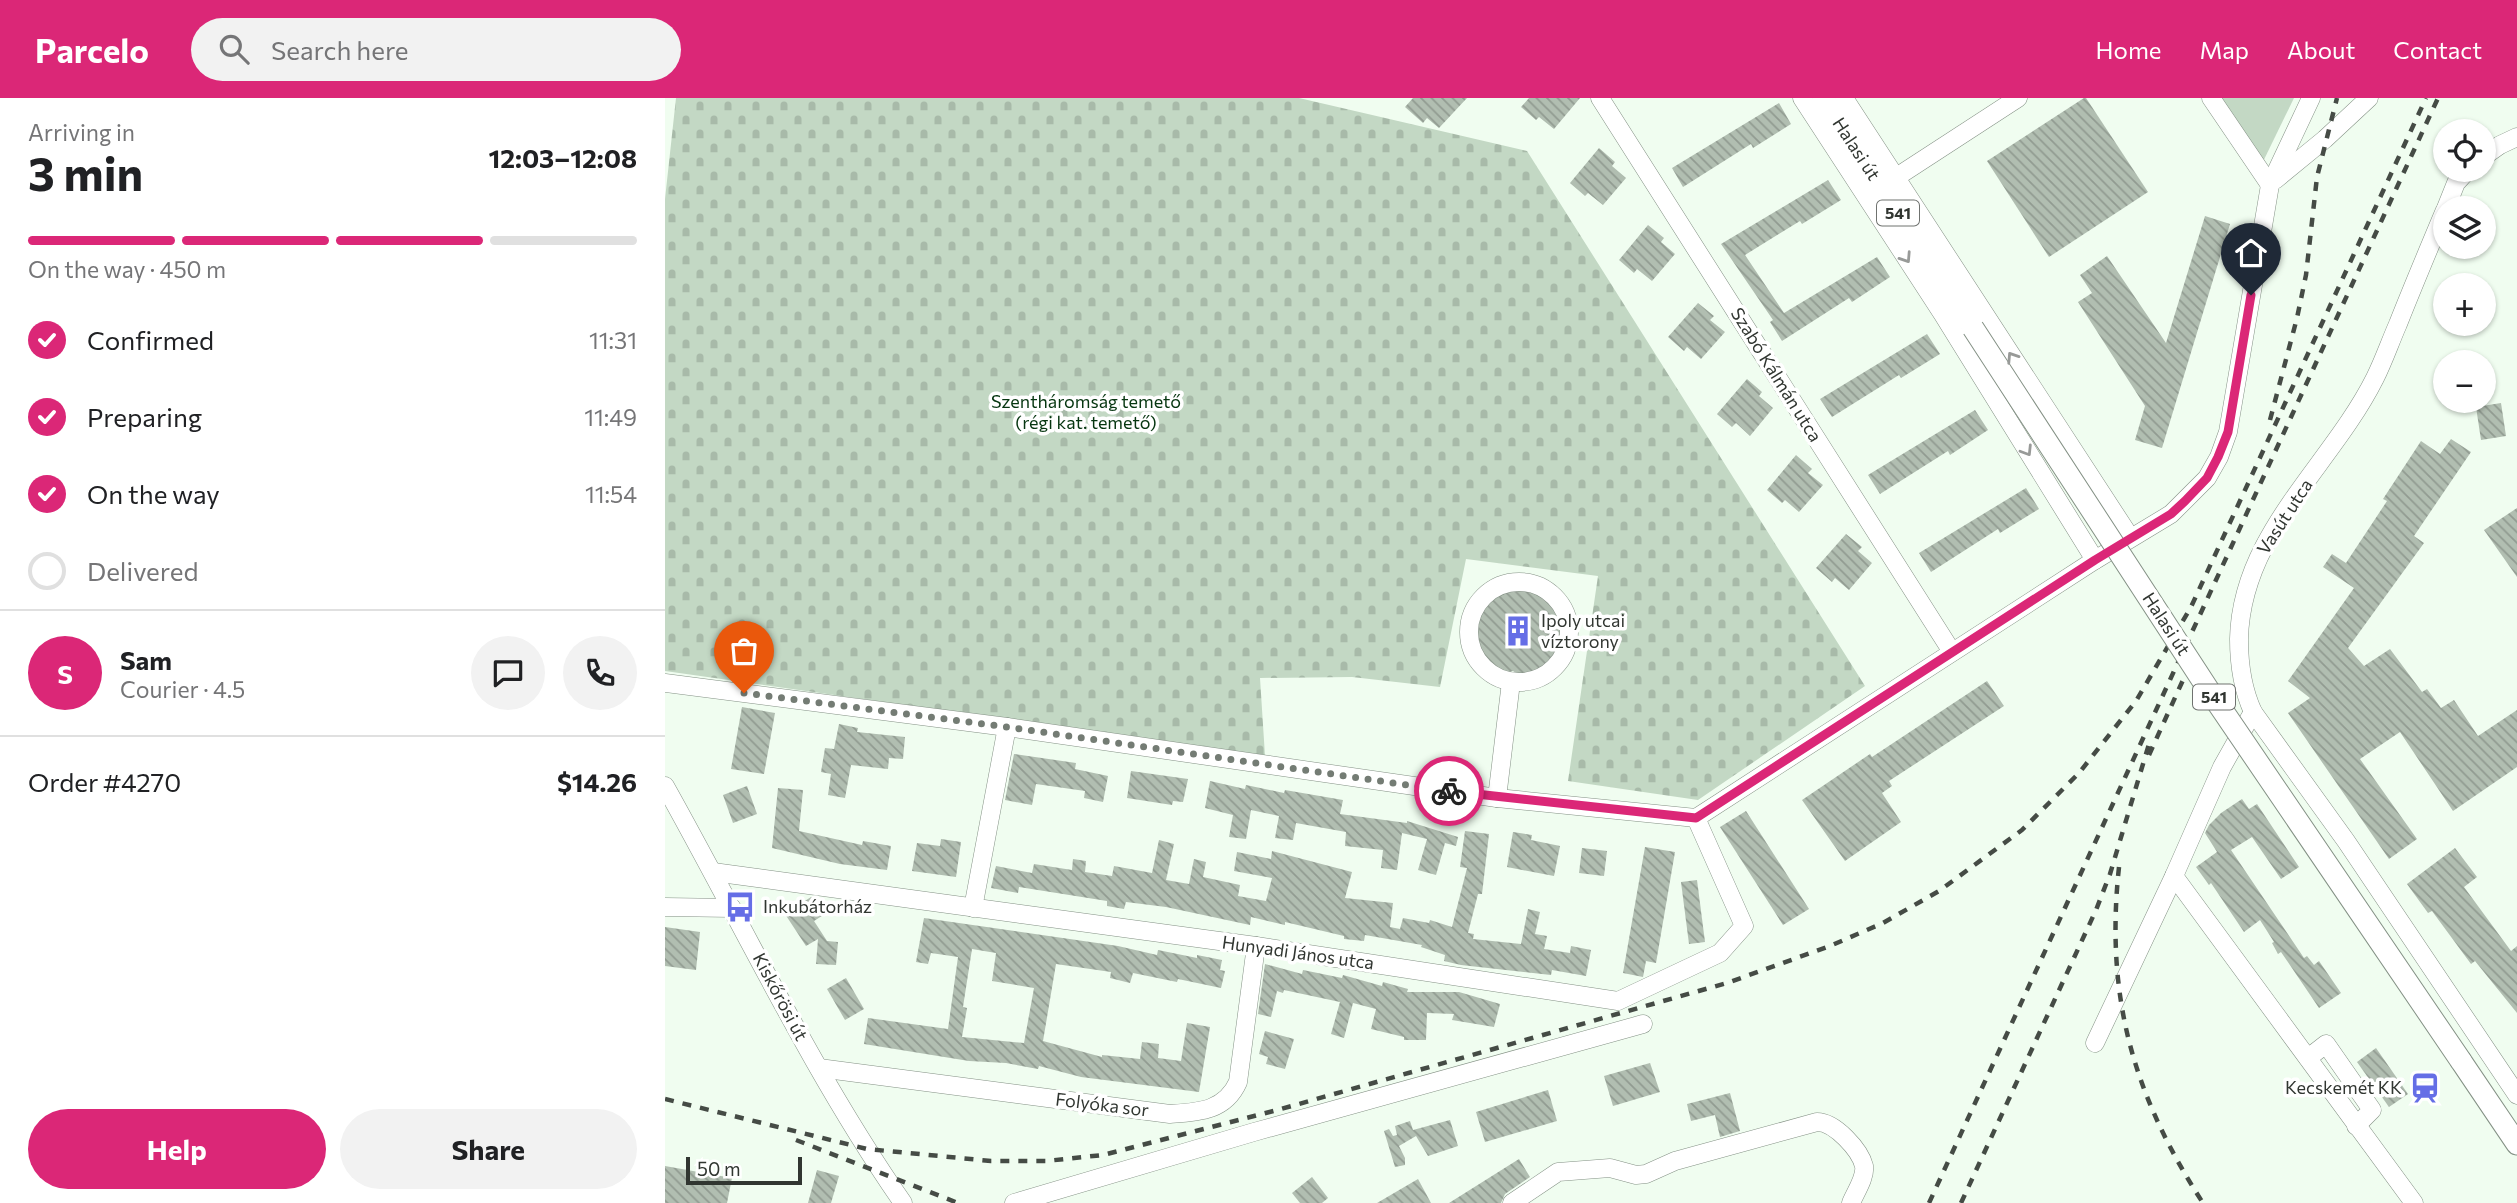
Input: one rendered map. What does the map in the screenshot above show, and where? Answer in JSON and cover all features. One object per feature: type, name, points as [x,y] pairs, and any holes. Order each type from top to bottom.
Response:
[{"type":"main road","name":"Halasi út","points":[[1823,98],[2208,689],[2517,1144]]},
{"type":"street","name":"Szabó Kálmán utca","points":[[1600,98],[1952,652]]},
{"type":"street","points":[[1802,98],[1942,313],[2095,560]]},
{"type":"street","points":[[1844,98],[2130,537]]},
{"type":"street","points":[[1895,178],[2018,98]]},
{"type":"street","points":[[2211,98],[2270,185]]},
{"type":"street","points":[[665,683],[1007,727],[1497,798],[1696,818],[2178,508],[2207,478],[2228,432],[2270,185],[2311,98]]},
{"type":"street","points":[[2270,185],[2369,98]]},
{"type":"street","points":[[2496,148],[2517,137]]},
{"type":"street","name":"Vasút utca","points":[[2253,712],[2243,688],[2240,671],[2240,628],[2248,586],[2256,562],[2279,520],[2338,440],[2375,378],[2433,238]]},
{"type":"street","points":[[1508,583],[1528,583],[1545,589],[1559,602],[1567,619],[1569,637],[1563,655],[1552,670],[1535,680],[1511,682],[1490,673],[1477,659],[1470,642],[1470,622],[1477,605],[1491,591],[1508,583]]},
{"type":"street","points":[[1497,798],[1511,682]]},
{"type":"street","points":[[2095,1044],[2222,767],[2253,712],[2346,841],[2517,1095]]},
{"type":"street","points":[[973,908],[1007,727]]},
{"type":"street","name":"Kiskőrösi út","points":[[665,786],[819,1068],[895,1199]]},
{"type":"street","name":"Hunyadi János utca","points":[[713,872],[1256,946],[1618,1001],[1720,953],[1744,926],[1696,818]]},
{"type":"street","points":[[2174,876],[2414,1203]]},
{"type":"street","points":[[665,907],[733,908]]},
{"type":"street","name":"Folyóka sor","points":[[819,1068],[1170,1114],[1194,1113],[1229,1098],[1238,1082],[1256,946]]},
{"type":"street","points":[[1014,1203],[1254,1132],[1643,1024]]},
{"type":"street","points":[[1512,1203],[1558,1172],[1611,1168],[1636,1175],[1646,1174],[1675,1161],[1826,1122],[1840,1130],[1864,1166],[1864,1174],[1851,1203]]},
{"type":"green space","name":"Szentháromság temető (régi kat. temető)","points":[[676,98],[1299,98],[1527,151],[1865,686],[1698,800],[1568,781],[1598,576],[1466,559],[1440,687],[1352,677],[1260,678],[1265,756],[665,671],[665,199]]},
{"type":"green space","points":[[2204,98],[2294,98],[2257,174]]},
{"type":"building","points":[[1413,98],[1467,98],[1439,128],[1427,118],[1423,123],[1405,107]]},
{"type":"building","points":[[1529,98],[1580,98],[1554,129],[1539,117],[1536,120],[1521,107]]},
{"type":"building","points":[[2084,98],[2148,192],[2049,257],[1987,161]]},
{"type":"building","points":[[1779,103],[1791,124],[1753,148],[1751,144],[1683,187],[1672,168]]},
{"type":"building","points":[[1599,148],[1615,162],[1612,166],[1626,178],[1603,205],[1588,193],[1585,196],[1570,183]]},
{"type":"building","points":[[1828,180],[1841,200],[1802,224],[1800,221],[1745,255],[1784,313],[1877,257],[1890,277],[1852,302],[1849,298],[1782,341],[1770,322],[1773,320],[1721,244]]},
{"type":"building","points":[[2205,216],[2230,224],[2162,448],[2135,440],[2145,406],[2078,302],[2092,293],[2080,275],[2107,256],[2166,343]]},
{"type":"building","points":[[1648,225],[1664,238],[1661,242],[1675,254],[1652,281],[1637,269],[1634,273],[1619,260]]},
{"type":"building","points":[[1698,303],[1714,316],[1710,320],[1725,332],[1701,359],[1687,347],[1684,351],[1668,337]]},
{"type":"building","points":[[1927,334],[1940,354],[1901,378],[1899,375],[1832,417],[1820,399]]},
{"type":"building","points":[[1747,379],[1762,392],[1759,396],[1773,408],[1750,436],[1736,423],[1732,427],[1717,414]]},
{"type":"building","points":[[2501,403],[2506,436],[2481,440],[2477,413],[2496,413],[2496,404]]},
{"type":"building","points":[[1975,410],[1988,430],[1950,455],[1948,451],[1880,494],[1868,475]]},
{"type":"building","points":[[2451,439],[2471,452],[2414,536],[2424,543],[2348,648],[2364,666],[2390,649],[2422,692],[2427,689],[2441,708],[2454,700],[2478,736],[2517,710],[2517,767],[2453,811],[2400,732],[2360,759],[2417,839],[2389,859],[2288,713],[2310,698],[2288,681],[2354,588],[2323,567],[2332,554],[2346,563],[2387,501],[2383,499],[2421,441],[2440,454]]},
{"type":"building","points":[[1796,455],[1812,469],[1808,473],[1823,485],[1799,512],[1785,500],[1782,503],[1767,490]]},
{"type":"building","points":[[2026,488],[2039,509],[2000,533],[1998,529],[1931,572],[1919,553]]},
{"type":"building","points":[[2517,508],[2517,577],[2484,530]]},
{"type":"building","points":[[1846,534],[1862,547],[1858,551],[1872,563],[1849,590],[1835,578],[1832,582],[1816,568]]},
{"type":"building","name":"Ipoly utcai víztorony","points":[[1508,588],[1526,588],[1543,595],[1556,608],[1562,625],[1562,643],[1558,651],[1547,666],[1531,674],[1520,676],[1513,671],[1504,674],[1481,656],[1477,648],[1474,629],[1479,611],[1491,596]]},
{"type":"building","points":[[1987,681],[2004,706],[1889,781],[1892,786],[1882,793],[1901,822],[1845,861],[1802,800]]},
{"type":"building","points":[[742,707],[775,713],[764,774],[731,769]]},
{"type":"building","points":[[839,724],[858,728],[857,732],[905,737],[903,759],[889,758],[888,769],[851,765],[845,798],[828,795],[831,774],[821,772],[825,748],[834,749]]},
{"type":"building","points":[[1014,754],[1076,763],[1075,769],[1108,776],[1103,802],[1084,798],[1085,791],[1036,784],[1032,805],[1005,800]]},
{"type":"building","points":[[1131,771],[1188,779],[1183,802],[1173,801],[1172,805],[1127,798]]},
{"type":"building","points":[[1210,781],[1245,789],[1246,785],[1343,800],[1340,814],[1407,821],[1458,837],[1456,846],[1445,843],[1436,875],[1418,870],[1427,839],[1402,833],[1397,870],[1381,868],[1383,850],[1345,846],[1346,832],[1296,823],[1293,840],[1275,838],[1279,816],[1251,810],[1246,839],[1229,837],[1233,815],[1205,808]]},
{"type":"building","points":[[747,786],[757,814],[733,823],[723,795]]},
{"type":"building","points":[[778,788],[803,790],[799,831],[862,845],[863,841],[891,846],[887,870],[840,864],[772,848]]},
{"type":"building","points":[[2242,799],[2249,809],[2257,804],[2299,867],[2281,879],[2252,837],[2231,850],[2304,958],[2307,956],[2314,965],[2319,961],[2341,993],[2319,1008],[2281,952],[2278,954],[2260,920],[2244,932],[2211,883],[2209,885],[2196,867],[2217,852],[2205,833],[2209,825]]},
{"type":"building","points":[[1746,811],[1809,909],[1783,925],[1720,827]]},
{"type":"building","points":[[1465,831],[1489,834],[1482,894],[1478,894],[1468,933],[1474,934],[1473,939],[1521,944],[1528,909],[1540,912],[1535,934],[1547,936],[1544,949],[1570,953],[1571,946],[1591,950],[1586,976],[1552,970],[1551,975],[1461,965],[1444,961],[1445,955],[1421,947],[1422,945],[1365,935],[1364,941],[1344,939],[1344,936],[1285,922],[1285,925],[1251,917],[1250,925],[1166,907],[1126,902],[1124,909],[1107,906],[1107,901],[1019,887],[1018,893],[991,888],[996,866],[1032,873],[1034,864],[1072,870],[1073,859],[1086,861],[1085,872],[1112,876],[1114,866],[1152,873],[1159,840],[1174,844],[1166,880],[1189,884],[1194,859],[1206,862],[1203,877],[1240,885],[1238,896],[1266,901],[1272,878],[1234,871],[1237,852],[1271,859],[1272,851],[1352,872],[1345,898],[1393,903],[1390,927],[1400,929],[1403,918],[1429,923],[1430,920],[1452,927],[1467,868],[1460,867]]},
{"type":"building","points":[[1513,832],[1532,835],[1531,840],[1560,846],[1554,876],[1507,867]]},
{"type":"building","points":[[941,839],[961,842],[956,877],[912,871],[917,843],[940,846]]},
{"type":"building","points":[[1645,847],[1675,852],[1656,963],[1646,961],[1643,977],[1623,973]]},
{"type":"building","points":[[1582,848],[1607,851],[1604,876],[1579,873]]},
{"type":"building","points":[[2455,848],[2477,877],[2464,887],[2511,951],[2517,946],[2517,1013],[2475,961],[2471,964],[2432,911],[2428,913],[2407,884]]},
{"type":"building","points":[[1697,880],[1705,942],[1689,944],[1681,882]]},
{"type":"building","points":[[814,897],[825,914],[814,921],[827,941],[838,942],[836,965],[816,964],[818,939],[806,946],[785,914]]},
{"type":"building","points":[[924,918],[1118,946],[1157,955],[1158,950],[1222,960],[1220,970],[1225,971],[1221,988],[1133,973],[1130,983],[1110,978],[1111,972],[1056,964],[1043,1041],[1102,1057],[1140,1059],[1142,1042],[1159,1044],[1158,1058],[1181,1061],[1187,1023],[1210,1027],[1199,1092],[1081,1077],[1039,1066],[1038,1069],[1006,1063],[969,1061],[864,1044],[868,1018],[948,1029],[958,957],[931,953],[928,964],[916,962]],"holes":[[[972,949],[996,953],[992,981],[1034,988],[1024,1043],[962,1037],[967,1008],[963,1007]]]},
{"type":"building","points":[[665,927],[700,932],[696,970],[665,966]]},
{"type":"building","points":[[1265,964],[1302,974],[1303,970],[1342,978],[1343,975],[1382,986],[1383,982],[1408,989],[1407,992],[1459,992],[1500,1004],[1494,1027],[1452,1020],[1454,1014],[1427,1013],[1426,1040],[1404,1040],[1404,1037],[1371,1029],[1376,1009],[1353,1003],[1344,1038],[1331,1034],[1340,1002],[1284,990],[1283,993],[1277,991],[1271,1017],[1258,1014]]},
{"type":"building","points":[[846,978],[864,1009],[845,1020],[827,989]]},
{"type":"building","points":[[1265,1031],[1294,1039],[1285,1069],[1266,1064],[1268,1057],[1259,1054]]},
{"type":"building","points":[[2376,1048],[2408,1094],[2389,1107],[2357,1062]]},
{"type":"building","points":[[1650,1063],[1660,1092],[1613,1106],[1604,1076]]},
{"type":"building","points":[[1548,1090],[1557,1121],[1485,1142],[1476,1112]]},
{"type":"building","points":[[1730,1093],[1740,1131],[1720,1137],[1715,1115],[1691,1121],[1687,1104]]},
{"type":"building","points":[[1450,1120],[1458,1146],[1428,1156],[1416,1136],[1399,1146],[1405,1158],[1405,1165],[1395,1167],[1384,1131],[1389,1129],[1393,1136],[1397,1135],[1395,1126],[1410,1121],[1413,1130]]},
{"type":"building","points":[[1519,1159],[1530,1177],[1505,1194],[1501,1203],[1449,1203]]},
{"type":"building","points":[[665,1166],[732,1178],[727,1203],[665,1203]]},
{"type":"building","points":[[817,1170],[839,1176],[831,1203],[808,1203]]},
{"type":"building","points":[[1312,1177],[1328,1198],[1322,1203],[1300,1203],[1292,1193]]},
{"type":"building","points":[[1418,1179],[1431,1203],[1377,1203]]},
{"type":"railway","points":[[2270,420],[2306,275],[2317,177],[2337,98]]},
{"type":"railway","points":[[665,1099],[867,1149],[991,1161],[1046,1161],[1103,1155],[1281,1109],[1727,983],[1830,946],[1883,923],[1939,891],[2022,830],[2079,773],[2136,701],[2191,607],[2426,98]]},
{"type":"railway","points":[[1929,1203],[2438,98]]},
{"type":"railway","points":[[2149,755],[2188,669]]},
{"type":"railway","points":[[1961,1203],[2096,910],[2110,874],[2149,744]]},
{"type":"railway","points":[[2119,867],[2116,959],[2129,1043],[2158,1123],[2203,1203]]},
{"type":"railway","points":[[796,1140],[958,1203]]},
{"type":"way so far","points":[[744,693],[1007,727],[1449,791]]},
{"type":"place","name":"Ipoly utcai víztorony","points":[[1518,631]]},
{"type":"place","name":"Inkubátorház","points":[[740,907]]},
{"type":"place","name":"Kecskemét KK","points":[[2425,1088]]},
{"type":"route","points":[[1449,791],[1696,818],[2130,537],[2171,514],[2185,501],[2207,478],[2228,432],[2251,295]]}]
